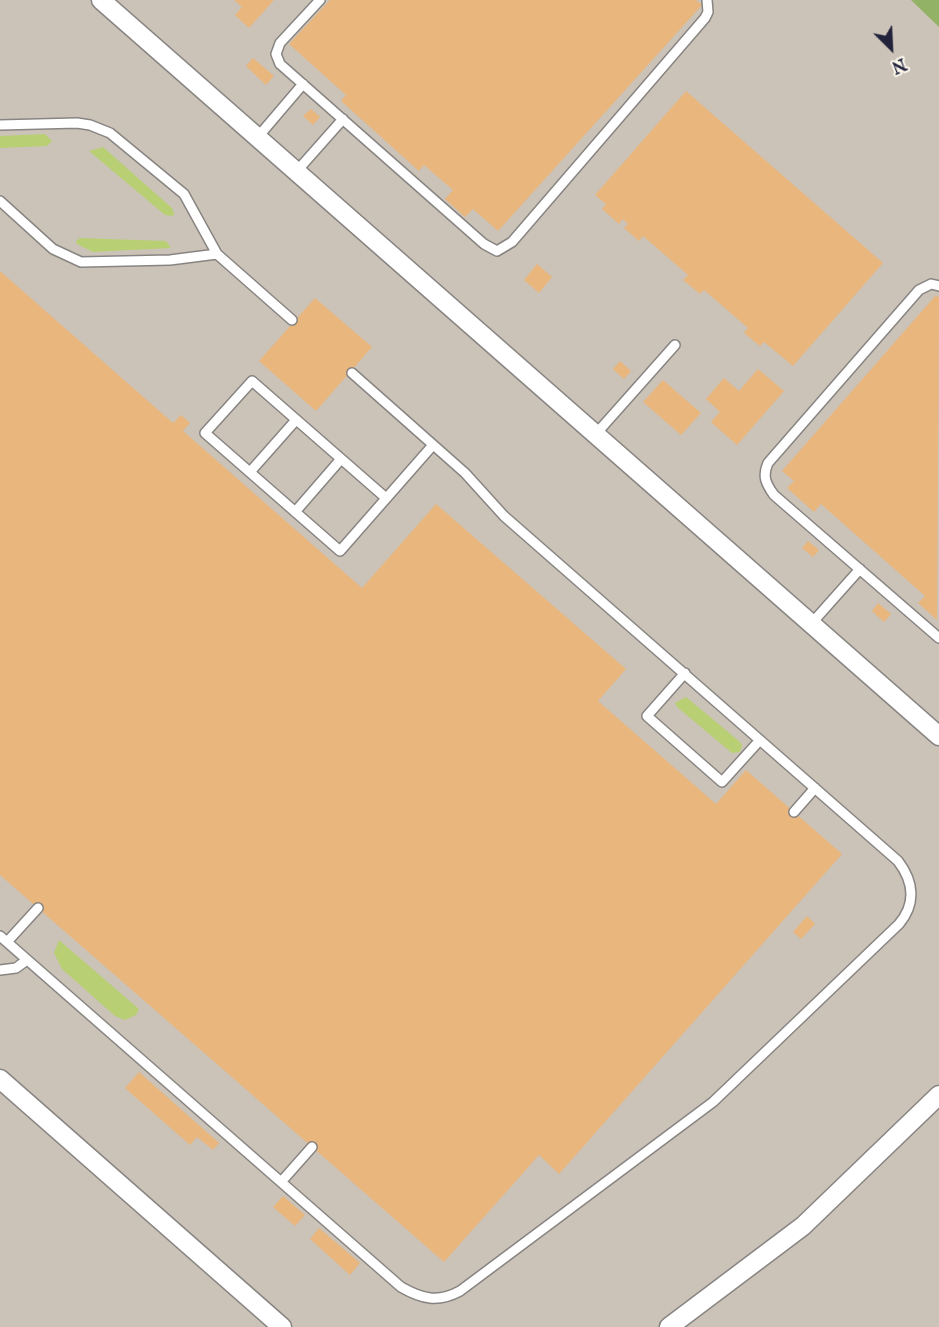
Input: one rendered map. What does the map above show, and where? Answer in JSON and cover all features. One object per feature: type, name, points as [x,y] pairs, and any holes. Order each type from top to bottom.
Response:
[{"type":"street","points":[[101,0],[939,736]]},
{"type":"street","points":[[0,1079],[282,1327]]},
{"type":"street","points":[[669,1327],[803,1226],[939,1095]]},
{"type":"lane","points":[[320,0],[280,43],[276,54],[280,64],[484,244],[497,251],[512,242],[705,18],[709,6],[707,0]]},
{"type":"lane","points":[[257,138],[303,84]]},
{"type":"lane","points":[[296,172],[343,119]]},
{"type":"lane","points":[[0,125],[77,123],[101,128],[187,197],[217,254],[292,320]]},
{"type":"lane","points":[[0,201],[53,249],[81,262],[170,260],[217,254]]},
{"type":"lane","points":[[939,286],[931,284],[919,290],[768,463],[764,471],[764,479],[774,495],[939,638]]},
{"type":"lane","points":[[595,435],[675,345]]},
{"type":"lane","points":[[38,908],[4,939],[401,1287],[423,1299],[433,1300],[460,1291],[713,1102],[904,918],[910,906],[911,893],[905,869],[504,516],[465,473],[352,373]]},
{"type":"lane","points":[[386,498],[252,381],[205,433],[340,551],[433,445]]},
{"type":"lane","points":[[250,472],[296,420]]},
{"type":"lane","points":[[295,512],[341,459]]},
{"type":"lane","points":[[811,624],[860,569]]},
{"type":"lane","points":[[685,673],[647,716],[722,782],[760,740]]},
{"type":"lane","points":[[794,812],[815,788]]},
{"type":"lane","points":[[0,970],[16,968],[27,960]]},
{"type":"lane","points":[[281,1182],[312,1147]]},
{"type":"shaded area","points":[[0,0],[939,0],[939,1327],[0,1327]]},
{"type":"green space","points":[[911,0],[939,0],[939,27]]},
{"type":"green space","points":[[45,134],[52,141],[47,146],[0,148],[0,136]]},
{"type":"green space","points":[[103,147],[172,208],[173,216],[165,215],[89,151]]},
{"type":"green space","points":[[80,238],[166,241],[171,248],[93,252],[77,244],[76,241]]},
{"type":"green space","points":[[686,697],[739,741],[742,745],[740,752],[732,753],[677,707],[675,703]]},
{"type":"green space","points":[[59,940],[139,1009],[136,1015],[125,1020],[115,1016],[62,969],[54,953]]},
{"type":"building","points":[[234,0],[274,0],[249,28],[235,15],[242,7]]},
{"type":"building","points":[[330,0],[696,0],[702,5],[498,231],[473,209],[465,217],[445,199],[453,190],[424,165],[419,171],[341,101],[346,95],[289,44]]},
{"type":"building","points":[[253,58],[274,76],[266,85],[246,66]]},
{"type":"building","points":[[686,91],[883,263],[793,366],[764,342],[760,346],[744,333],[748,328],[704,290],[700,294],[683,280],[688,275],[643,236],[639,241],[624,228],[628,224],[623,219],[619,224],[602,209],[606,204],[595,195]]},
{"type":"building","points":[[311,109],[320,117],[313,125],[303,116]]},
{"type":"building","points":[[537,264],[552,277],[539,293],[524,280]]},
{"type":"building","points":[[0,271],[173,423],[181,415],[190,423],[183,431],[362,588],[436,504],[626,669],[598,701],[716,804],[746,770],[842,854],[559,1174],[539,1155],[444,1262],[0,875]]},
{"type":"building","points":[[936,295],[939,298],[937,620],[918,603],[925,596],[821,504],[814,512],[787,488],[794,481],[782,471]]},
{"type":"building","points":[[315,298],[372,347],[316,411],[259,361]]},
{"type":"building","points":[[620,361],[631,371],[624,379],[613,369]]},
{"type":"building","points":[[758,369],[784,391],[737,445],[711,422],[720,412],[706,399],[724,378],[739,391]]},
{"type":"building","points":[[663,380],[701,413],[681,435],[643,402]]},
{"type":"building","points":[[808,541],[819,550],[813,557],[802,548]]},
{"type":"building","points":[[878,603],[891,614],[884,622],[872,611]]},
{"type":"building","points":[[807,916],[815,924],[801,939],[793,932]]},
{"type":"building","points":[[139,1072],[219,1143],[213,1150],[197,1137],[190,1145],[125,1088]]},
{"type":"building","points":[[283,1196],[305,1215],[295,1226],[273,1207]]},
{"type":"building","points":[[319,1228],[360,1263],[350,1275],[310,1239]]}]
